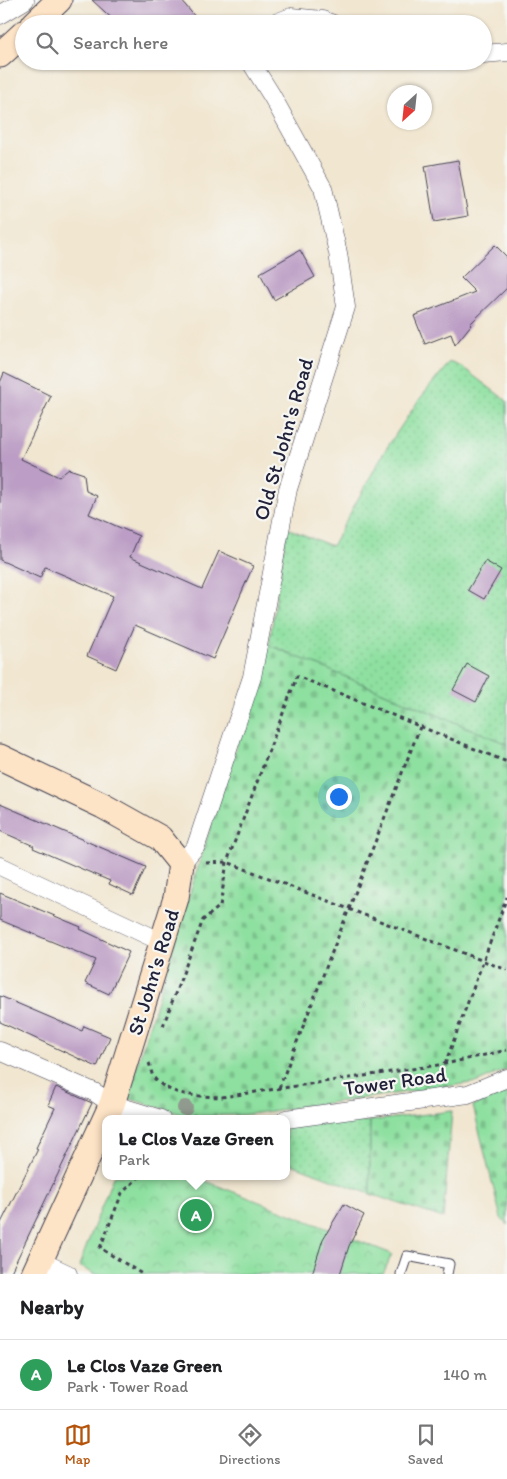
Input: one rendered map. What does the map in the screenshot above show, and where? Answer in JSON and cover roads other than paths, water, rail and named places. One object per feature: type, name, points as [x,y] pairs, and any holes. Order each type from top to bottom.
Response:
[{"type":"main road","points":[[43,15],[59,0]]},
{"type":"main road","points":[[0,55],[15,41]]},
{"type":"main road","points":[[0,757],[103,806],[160,838],[180,864]]},
{"type":"main road","name":"St John's Road","points":[[107,1115],[176,898],[180,864]]},
{"type":"main road","name":"St John's Road","points":[[37,1268],[102,1126]]},
{"type":"street","points":[[0,15],[25,0]]},
{"type":"street","points":[[492,53],[507,52]]},
{"type":"street","name":"Old St John's Road","points":[[180,864],[196,846],[252,677],[288,489],[346,307],[338,253],[323,188],[256,70]]},
{"type":"street","points":[[0,866],[162,942]]},
{"type":"street","points":[[0,1051],[94,1092],[112,1104],[148,1115]]},
{"type":"street","name":"Tower Road","points":[[290,1118],[468,1094],[507,1078]]},
{"type":"street","points":[[37,1268],[68,1274]]},
{"type":"lane","points":[[401,1274],[407,1256],[449,1264],[447,1274]]},
{"type":"place","name":"Le Clos Vaze Green","points":[[196,1215]]}]
